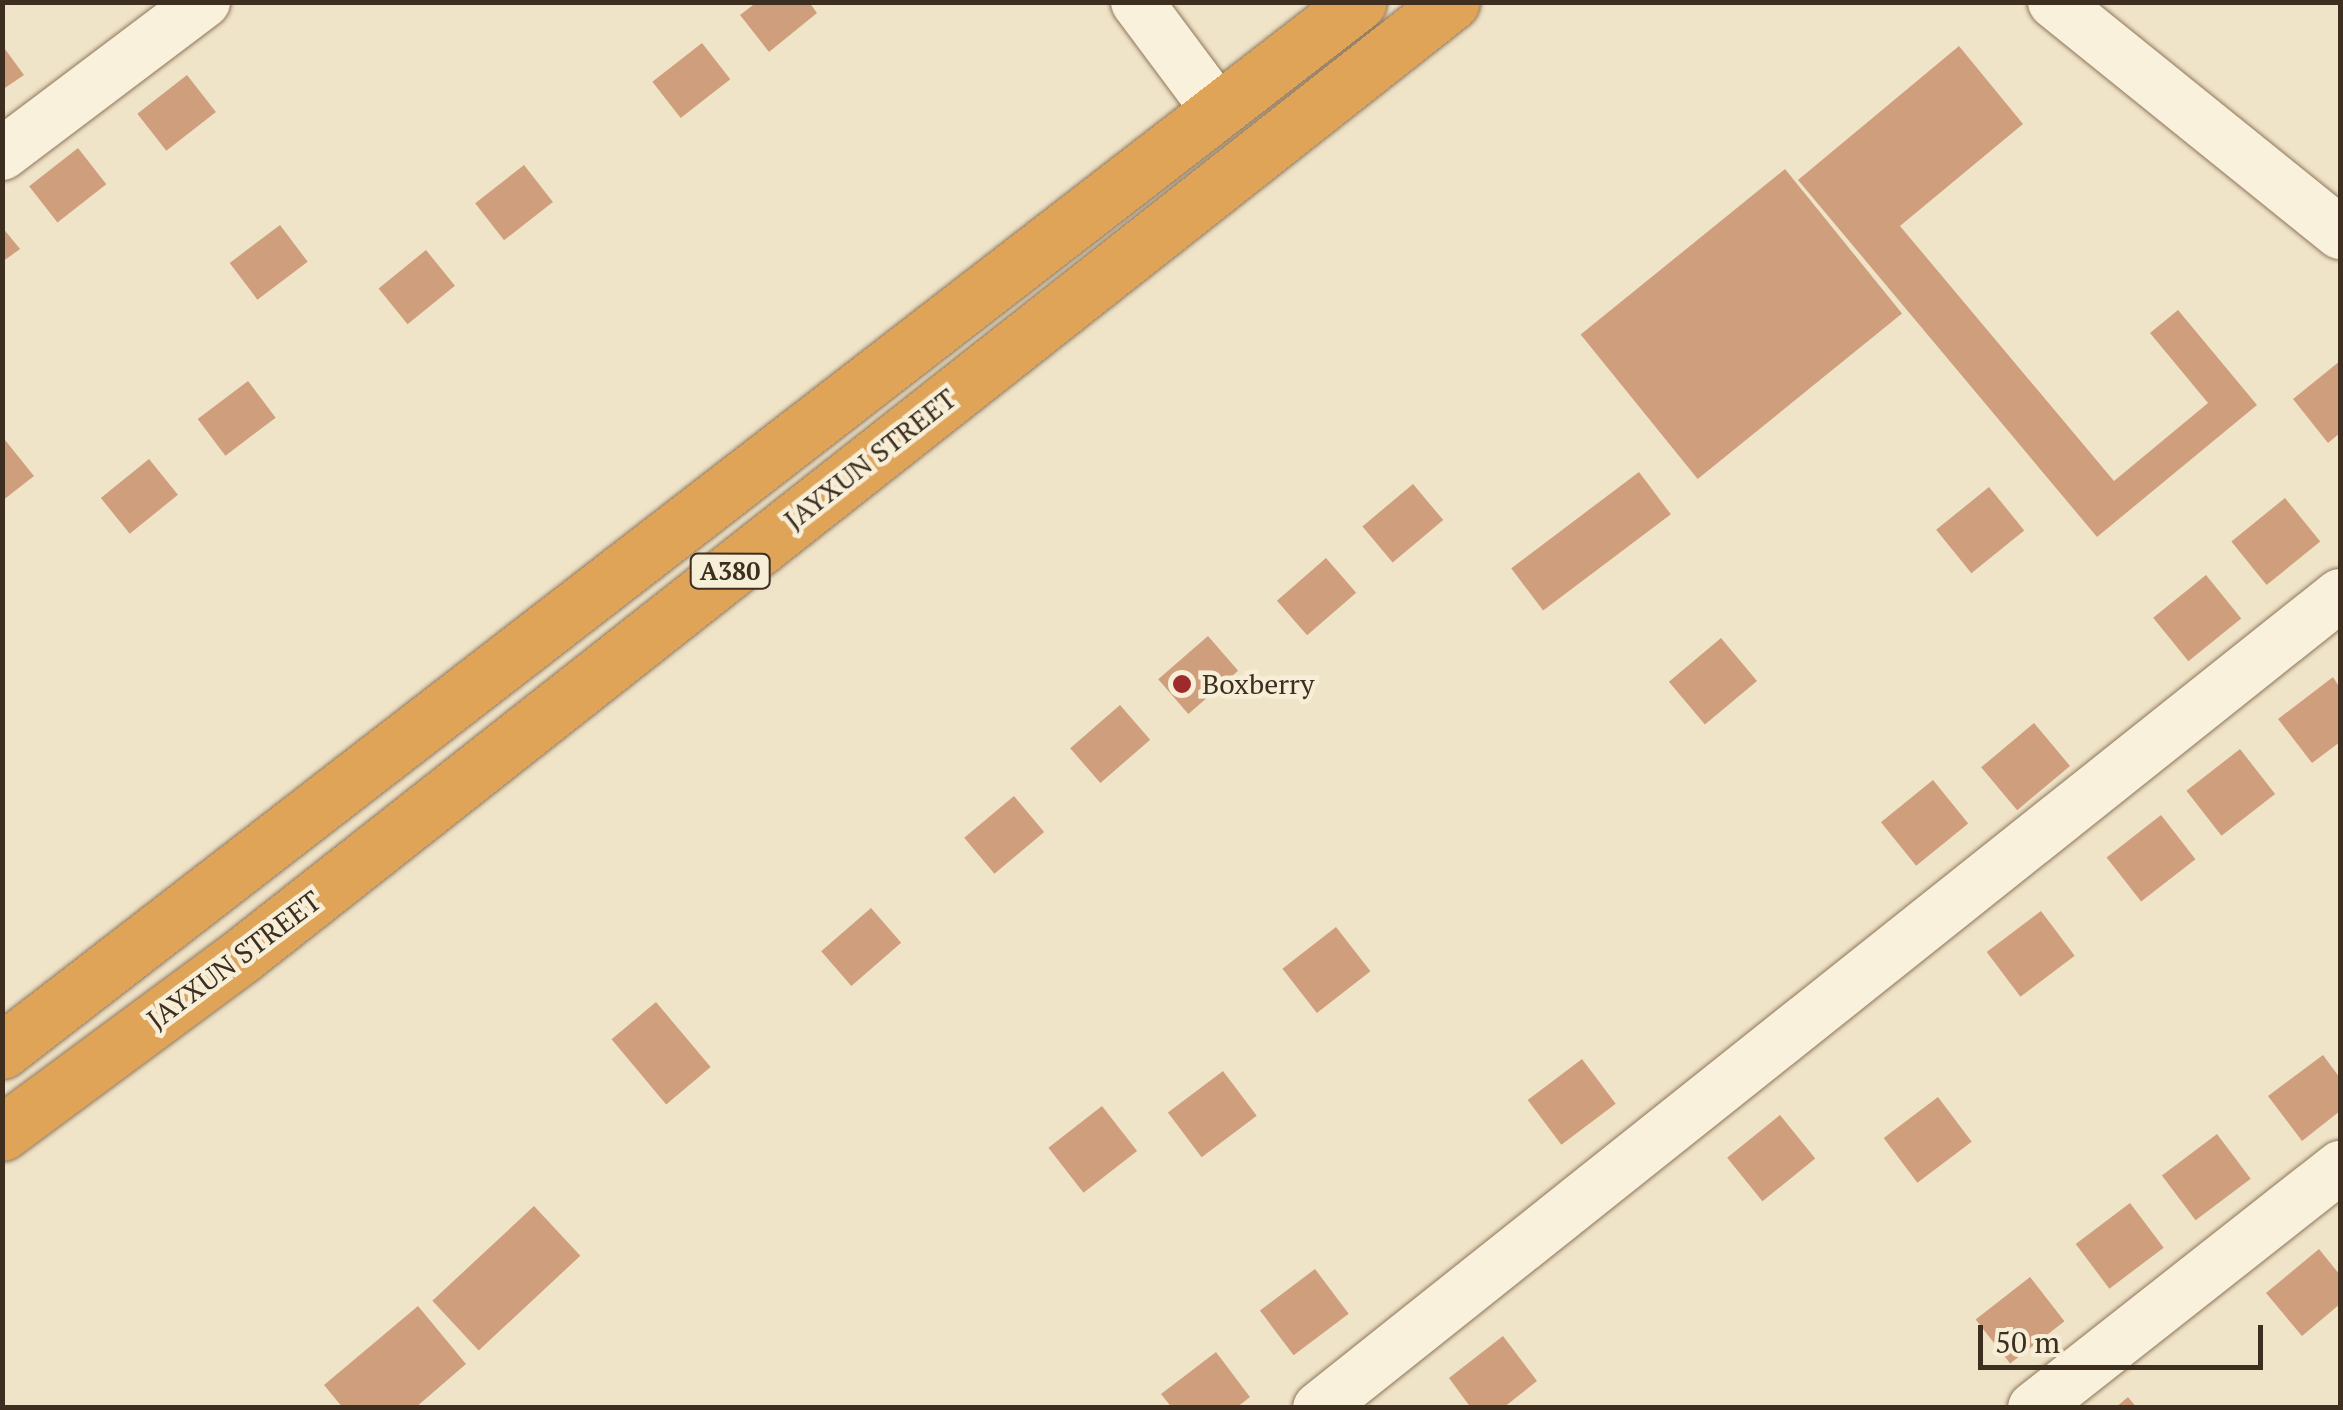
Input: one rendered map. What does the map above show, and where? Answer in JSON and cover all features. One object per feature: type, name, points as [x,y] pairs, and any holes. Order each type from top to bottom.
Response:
[{"type":"highway","name":"A380","points":[[2,1051],[1358,2]]},
{"type":"highway","name":"JAYXUN STREET","points":[[2,1133],[256,945],[1452,2]]},
{"type":"street","points":[[2,154],[204,2]]},
{"type":"street","points":[[1137,2],[1219,112]]},
{"type":"street","points":[[2054,2],[2340,233]]},
{"type":"street","points":[[1319,1408],[2340,595]]},
{"type":"street","points":[[2034,1408],[2340,1167]]},
{"type":"building","points":[[757,2],[809,2],[817,13],[769,52],[740,15]]},
{"type":"building","points":[[702,43],[730,79],[681,118],[652,82]]},
{"type":"building","points":[[2,45],[24,75],[2,90]]},
{"type":"building","points":[[1959,46],[2023,124],[1900,226],[2114,481],[2208,403],[2150,333],[2178,310],[2257,405],[2097,537],[1798,180]]},
{"type":"building","points":[[187,75],[216,112],[166,151],[137,114]]},
{"type":"building","points":[[78,148],[106,184],[57,222],[29,186]]},
{"type":"building","points":[[524,165],[553,202],[504,240],[475,203]]},
{"type":"building","points":[[1785,169],[1902,314],[1698,479],[1581,335]]},
{"type":"building","points":[[280,225],[308,262],[257,300],[230,263]]},
{"type":"building","points":[[2,227],[20,249],[2,262]]},
{"type":"building","points":[[426,250],[455,286],[408,324],[379,288]]},
{"type":"building","points":[[2340,361],[2340,433],[2328,443],[2293,399]]},
{"type":"building","points":[[248,381],[276,418],[225,456],[198,419]]},
{"type":"building","points":[[5,440],[34,476],[2,501],[2,442]]},
{"type":"building","points":[[149,459],[178,495],[130,534],[101,498]]},
{"type":"building","points":[[1639,472],[1671,514],[1543,611],[1511,568]]},
{"type":"building","points":[[1413,484],[1443,520],[1393,562],[1362,526]]},
{"type":"building","points":[[1989,487],[2024,531],[1971,573],[1936,530]]},
{"type":"building","points":[[2285,498],[2320,542],[2267,585],[2231,541]]},
{"type":"building","points":[[1326,558],[1356,593],[1307,635],[1277,601]]},
{"type":"building","points":[[2206,575],[2241,619],[2188,661],[2153,618]]},
{"type":"building","points":[[1208,636],[1238,671],[1188,714],[1158,679]]},
{"type":"building","points":[[1721,638],[1757,681],[1705,725],[1669,682]]},
{"type":"building","points":[[2333,677],[2340,688],[2340,742],[2312,763],[2278,719]]},
{"type":"building","points":[[1120,705],[1150,740],[1100,783],[1070,748]]},
{"type":"building","points":[[2034,723],[2070,766],[2017,810],[1981,767]]},
{"type":"building","points":[[2240,749],[2275,794],[2222,836],[2186,791]]},
{"type":"building","points":[[1933,780],[1968,824],[1916,866],[1881,822]]},
{"type":"building","points":[[1014,796],[1044,832],[994,874],[964,838]]},
{"type":"building","points":[[2161,815],[2195,859],[2141,902],[2107,857]]},
{"type":"building","points":[[871,908],[901,943],[851,986],[821,951]]},
{"type":"building","points":[[2041,911],[2075,956],[2020,997],[1987,952]]},
{"type":"building","points":[[1336,927],[1370,971],[1317,1013],[1282,969]]},
{"type":"building","points":[[656,1002],[711,1067],[666,1104],[612,1039]]},
{"type":"building","points":[[2323,1055],[2340,1078],[2340,1111],[2302,1141],[2268,1096]]},
{"type":"building","points":[[1582,1059],[1616,1104],[1561,1145],[1528,1100]]},
{"type":"building","points":[[1223,1071],[1257,1116],[1202,1157],[1168,1113]]},
{"type":"building","points":[[1938,1097],[1972,1142],[1917,1183],[1884,1138]]},
{"type":"building","points":[[1102,1106],[1137,1151],[1084,1193],[1048,1148]]},
{"type":"building","points":[[1780,1115],[1815,1159],[1762,1201],[1727,1158]]},
{"type":"building","points":[[2217,1134],[2251,1179],[2196,1220],[2162,1176]]},
{"type":"building","points":[[2130,1203],[2164,1248],[2109,1289],[2076,1244]]},
{"type":"building","points":[[534,1206],[580,1256],[479,1351],[432,1301]]},
{"type":"building","points":[[2319,1249],[2340,1275],[2340,1304],[2302,1336],[2266,1293]]},
{"type":"building","points":[[1315,1269],[1349,1314],[1294,1355],[1260,1311]]},
{"type":"building","points":[[2030,1277],[2064,1321],[2010,1364],[1976,1319]]},
{"type":"building","points":[[418,1306],[466,1364],[415,1408],[343,1408],[324,1385]]},
{"type":"building","points":[[1503,1336],[1537,1381],[1503,1408],[1471,1408],[1449,1378]]},
{"type":"building","points":[[1216,1352],[1250,1397],[1236,1408],[1172,1408],[1161,1394]]},
{"type":"building","points":[[2128,1397],[2137,1408],[2115,1408]]},
{"type":"place","name":"Boxberry","points":[[1182,684]]}]
